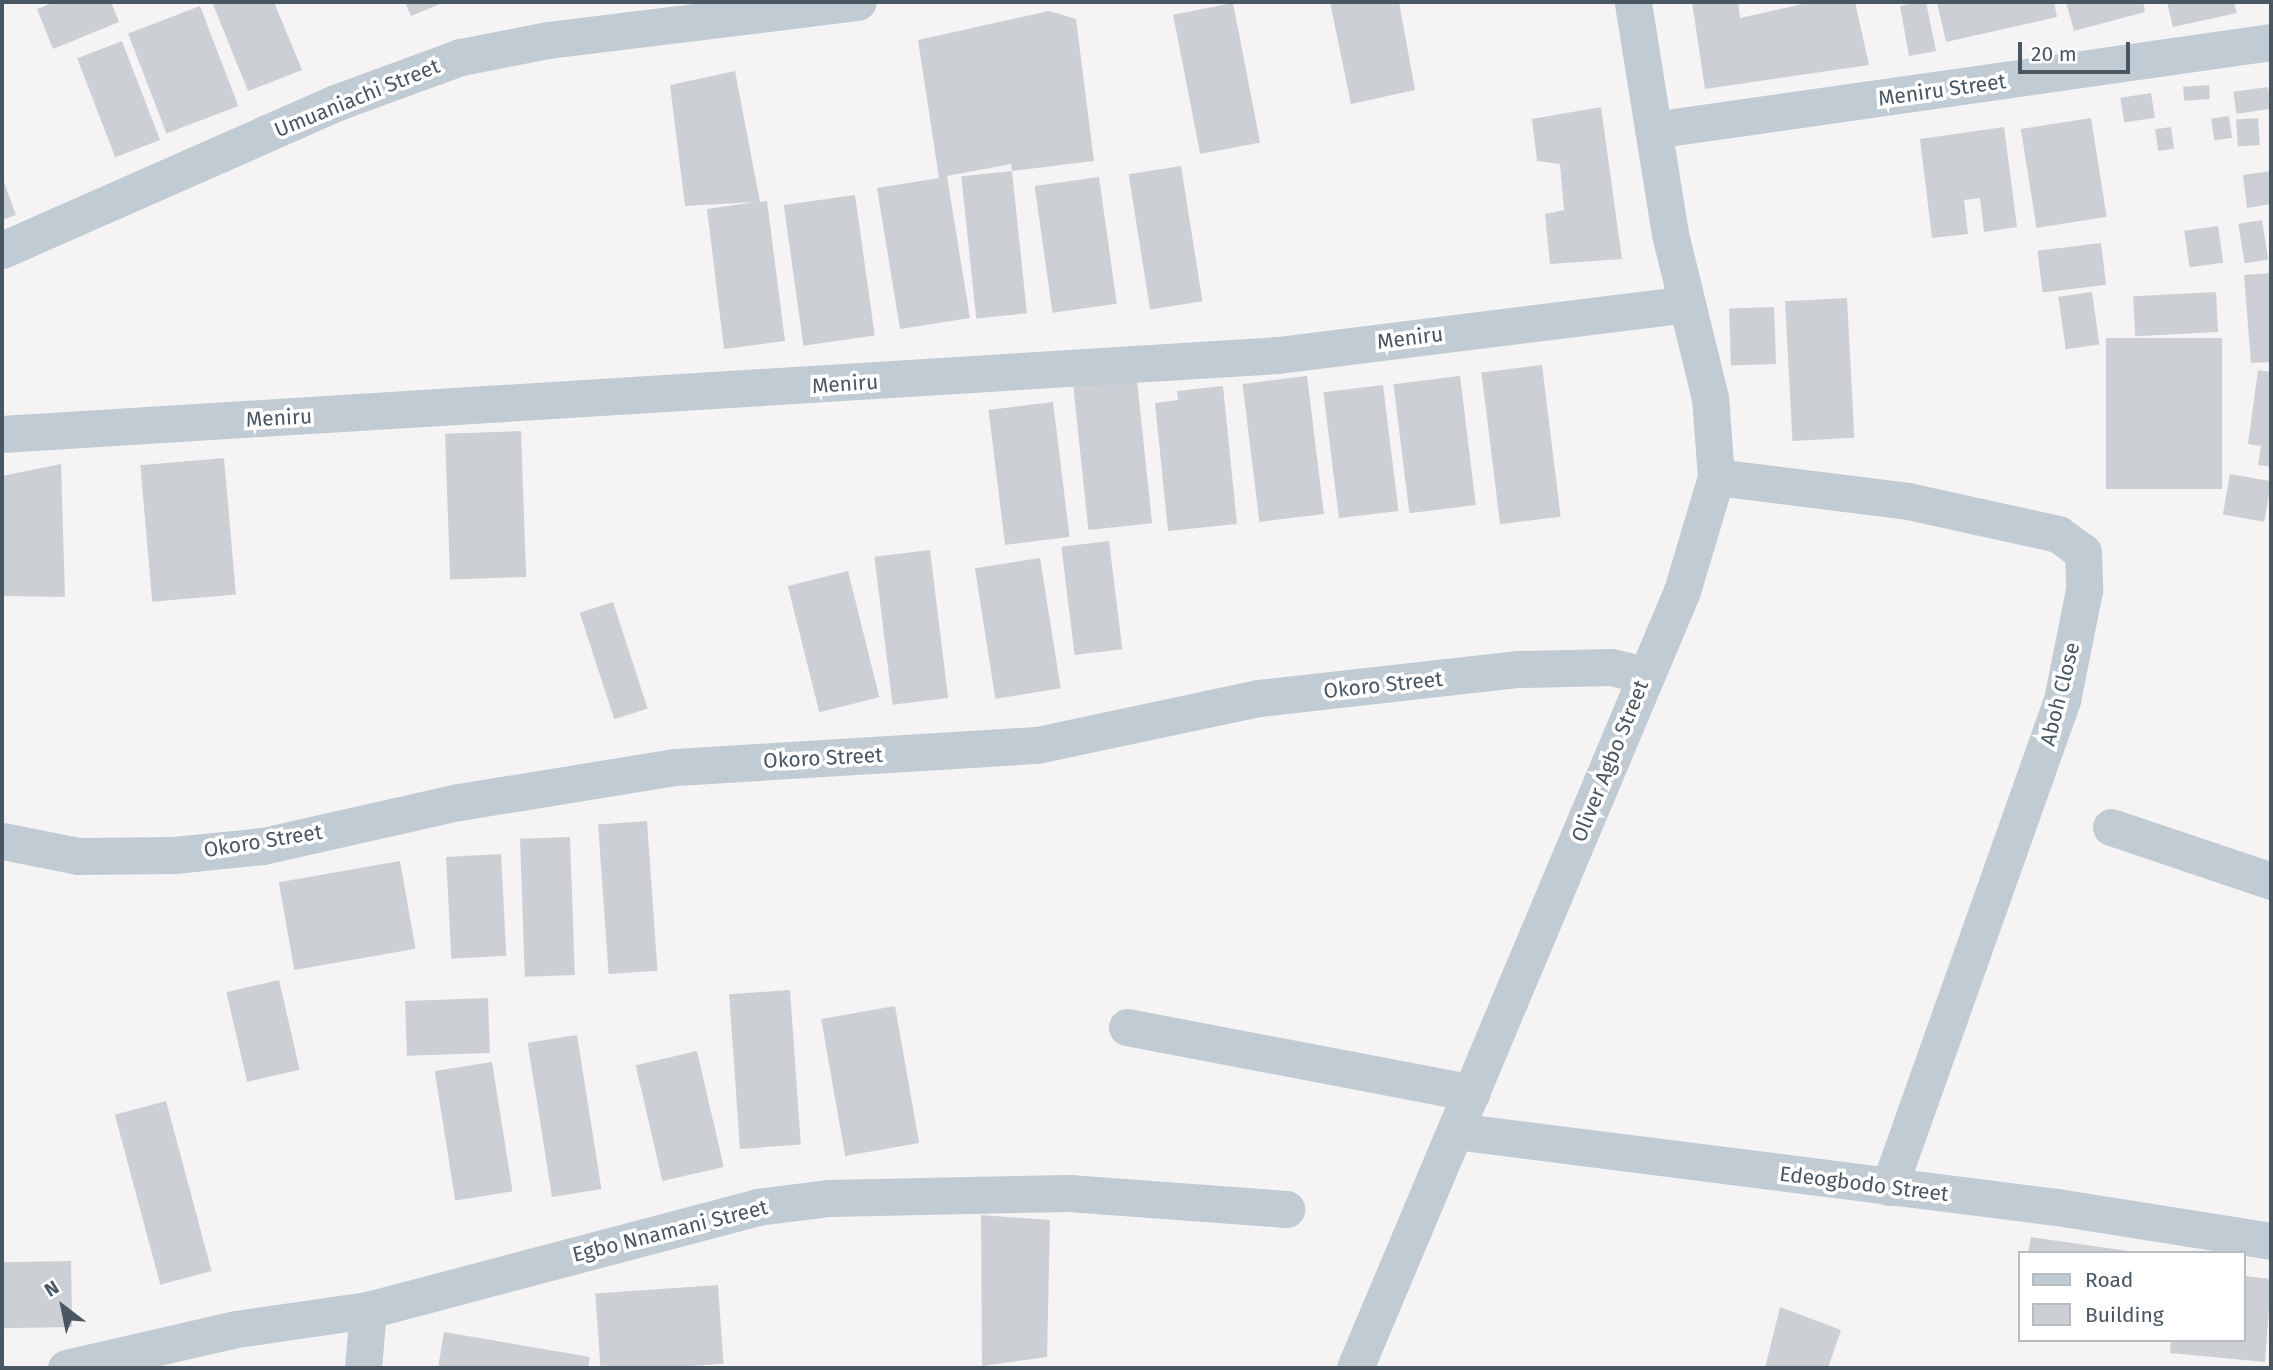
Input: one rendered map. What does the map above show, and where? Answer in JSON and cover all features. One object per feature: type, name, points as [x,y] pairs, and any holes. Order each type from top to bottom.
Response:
[{"type":"street","name":"Umuaniachi Street","points":[[2,250],[335,103],[461,57],[548,40],[858,2]]},
{"type":"street","points":[[1633,2],[1653,130]]},
{"type":"street","name":"Meniru Street","points":[[1653,130],[2271,42]]},
{"type":"street","name":"Oliver Agbo Street","points":[[1355,1368],[1703,534],[1716,477],[1710,398],[1685,304],[1653,130]]},
{"type":"street","name":"Meniru","points":[[2,434],[1278,355],[1685,304]]},
{"type":"street","name":"Aboh Close","points":[[1716,477],[1908,501],[2058,534],[2083,552],[2084,590],[2062,700],[1889,1187]]},
{"type":"street","name":"Okoro Street","points":[[2,841],[78,856],[187,853],[263,846],[459,802],[676,767],[1049,743],[1259,698],[1518,669],[1611,667],[1645,675]]},
{"type":"street","points":[[2111,827],[2271,881]]},
{"type":"street","points":[[1127,1027],[1472,1093]]},
{"type":"street","name":"Edeogbodo Street","points":[[1455,1131],[1889,1187],[2271,1241]]},
{"type":"street","name":"Egbo Nnamani Street","points":[[66,1368],[236,1329],[368,1310],[757,1207],[829,1198],[1069,1193],[1286,1209]]},
{"type":"street","points":[[363,1368],[368,1310]]},
{"type":"building","points":[[55,2],[111,2],[119,22],[53,49],[37,9]]},
{"type":"building","points":[[212,2],[274,2],[302,70],[248,91]]},
{"type":"building","points":[[405,2],[445,2],[411,16]]},
{"type":"building","points":[[1330,2],[1399,2],[1415,90],[1351,104]]},
{"type":"building","points":[[1692,2],[1738,2],[1740,18],[1812,2],[1855,2],[1869,65],[1705,89]]},
{"type":"building","points":[[1926,2],[1936,51],[1909,56],[1900,6]]},
{"type":"building","points":[[1937,2],[2054,2],[2057,17],[1946,42]]},
{"type":"building","points":[[2066,2],[2143,2],[2145,12],[2074,31]]},
{"type":"building","points":[[2167,2],[2234,2],[2237,13],[2173,27]]},
{"type":"building","points":[[1233,3],[1260,142],[1200,154],[1173,15]]},
{"type":"building","points":[[200,6],[238,106],[166,133],[128,34]]},
{"type":"building","points":[[1049,11],[1076,19],[1094,161],[1012,171],[1011,164],[947,176],[970,318],[900,329],[877,188],[939,178],[918,40]]},
{"type":"building","points":[[122,41],[160,140],[115,157],[77,58]]},
{"type":"building","points":[[735,71],[760,202],[767,201],[785,341],[724,349],[707,209],[755,202],[685,206],[670,85]]},
{"type":"building","points":[[2209,85],[2210,99],[2184,101],[2183,87]]},
{"type":"building","points":[[2268,87],[2271,109],[2236,114],[2233,92]]},
{"type":"building","points":[[2151,93],[2155,118],[2124,123],[2120,98]]},
{"type":"building","points":[[1601,107],[1622,259],[1550,264],[1545,214],[1564,210],[1560,164],[1537,161],[1532,119]]},
{"type":"building","points":[[2229,116],[2232,138],[2214,140],[2211,119]]},
{"type":"building","points":[[2091,118],[2107,217],[2037,228],[2021,129]]},
{"type":"building","points":[[2258,118],[2260,145],[2238,146],[2236,120]]},
{"type":"building","points":[[2004,127],[2017,227],[1984,232],[1980,198],[1964,200],[1968,234],[1932,238],[1920,139]]},
{"type":"building","points":[[2171,127],[2174,149],[2158,151],[2155,129]]},
{"type":"building","points":[[1181,166],[1202,301],[1150,310],[1129,174]]},
{"type":"building","points":[[1012,171],[1027,313],[976,319],[961,176]]},
{"type":"building","points":[[2271,171],[2271,204],[2247,208],[2243,175]]},
{"type":"building","points":[[2,176],[16,215],[2,220]]},
{"type":"building","points":[[1099,177],[1117,304],[1052,313],[1035,186]]},
{"type":"building","points":[[855,195],[875,336],[803,346],[784,205]]},
{"type":"building","points":[[2262,220],[2268,260],[2245,263],[2238,224]]},
{"type":"building","points":[[2218,226],[2223,263],[2189,267],[2184,231]]},
{"type":"building","points":[[2101,243],[2106,285],[2043,292],[2037,251]]},
{"type":"building","points":[[2271,273],[2271,362],[2251,363],[2244,275]]},
{"type":"building","points":[[2092,292],[2099,344],[2066,349],[2058,297]]},
{"type":"building","points":[[2216,292],[2218,332],[2135,336],[2133,296]]},
{"type":"building","points":[[1847,298],[1854,438],[1792,441],[1785,301]]},
{"type":"building","points":[[1774,307],[1776,364],[1731,366],[1729,309]]},
{"type":"building","points":[[2106,338],[2222,338],[2222,489],[2106,489]]},
{"type":"building","points":[[1542,365],[1561,517],[1500,524],[1481,372]]},
{"type":"building","points":[[2258,370],[2271,372],[2271,467],[2258,465],[2261,446],[2248,444]]},
{"type":"building","points":[[1307,376],[1324,514],[1259,522],[1242,384]]},
{"type":"building","points":[[1460,376],[1476,505],[1409,513],[1393,384]]},
{"type":"building","points":[[1137,380],[1152,523],[1088,530],[1073,387]]},
{"type":"building","points":[[1383,385],[1398,511],[1339,518],[1323,392]]},
{"type":"building","points":[[1223,386],[1237,524],[1168,531],[1155,403],[1178,400],[1177,391]]},
{"type":"building","points":[[1053,402],[1070,537],[1005,545],[988,410]]},
{"type":"building","points":[[521,431],[526,577],[450,580],[445,434]]},
{"type":"building","points":[[224,458],[236,594],[152,602],[140,465]]},
{"type":"building","points":[[61,464],[65,597],[2,596],[2,476]]},
{"type":"building","points":[[2230,474],[2271,481],[2264,522],[2223,514]]},
{"type":"building","points":[[1109,541],[1122,649],[1075,655],[1061,547]]},
{"type":"building","points":[[930,550],[948,698],[893,705],[874,557]]},
{"type":"building","points":[[1040,558],[1061,688],[995,699],[975,568]]},
{"type":"building","points":[[848,571],[879,697],[819,712],[788,586]]},
{"type":"building","points":[[613,602],[648,709],[614,719],[580,613]]},
{"type":"building","points":[[647,821],[657,971],[609,974],[598,824]]},
{"type":"building","points":[[570,837],[575,975],[525,977],[520,839]]},
{"type":"building","points":[[501,854],[506,956],[451,959],[446,857]]},
{"type":"building","points":[[400,861],[415,949],[294,970],[279,882]]},
{"type":"building","points":[[279,980],[300,1070],[247,1082],[226,992]]},
{"type":"building","points":[[790,990],[801,1145],[740,1149],[729,994]]},
{"type":"building","points":[[488,998],[490,1053],[407,1056],[405,1001]]},
{"type":"building","points":[[895,1006],[919,1143],[845,1156],[821,1019]]},
{"type":"building","points":[[577,1035],[601,1189],[552,1197],[528,1043]]},
{"type":"building","points":[[697,1051],[724,1167],[662,1181],[636,1065]]},
{"type":"building","points":[[492,1062],[512,1191],[455,1200],[435,1071]]},
{"type":"building","points":[[166,1101],[212,1271],[160,1285],[115,1115]]},
{"type":"building","points":[[981,1215],[1050,1220],[1047,1357],[982,1366]]},
{"type":"building","points":[[2031,1237],[2128,1251],[2028,1251]]},
{"type":"building","points":[[71,1261],[72,1327],[3,1328],[2,1262]]},
{"type":"building","points":[[2245,1276],[2271,1279],[2265,1362],[2170,1353],[2171,1342],[2245,1342]]},
{"type":"building","points":[[718,1285],[724,1364],[664,1368],[601,1368],[595,1294]]},
{"type":"building","points":[[1780,1307],[1841,1330],[1828,1368],[1765,1368]]},
{"type":"building","points":[[444,1332],[590,1357],[588,1368],[438,1368]]}]
